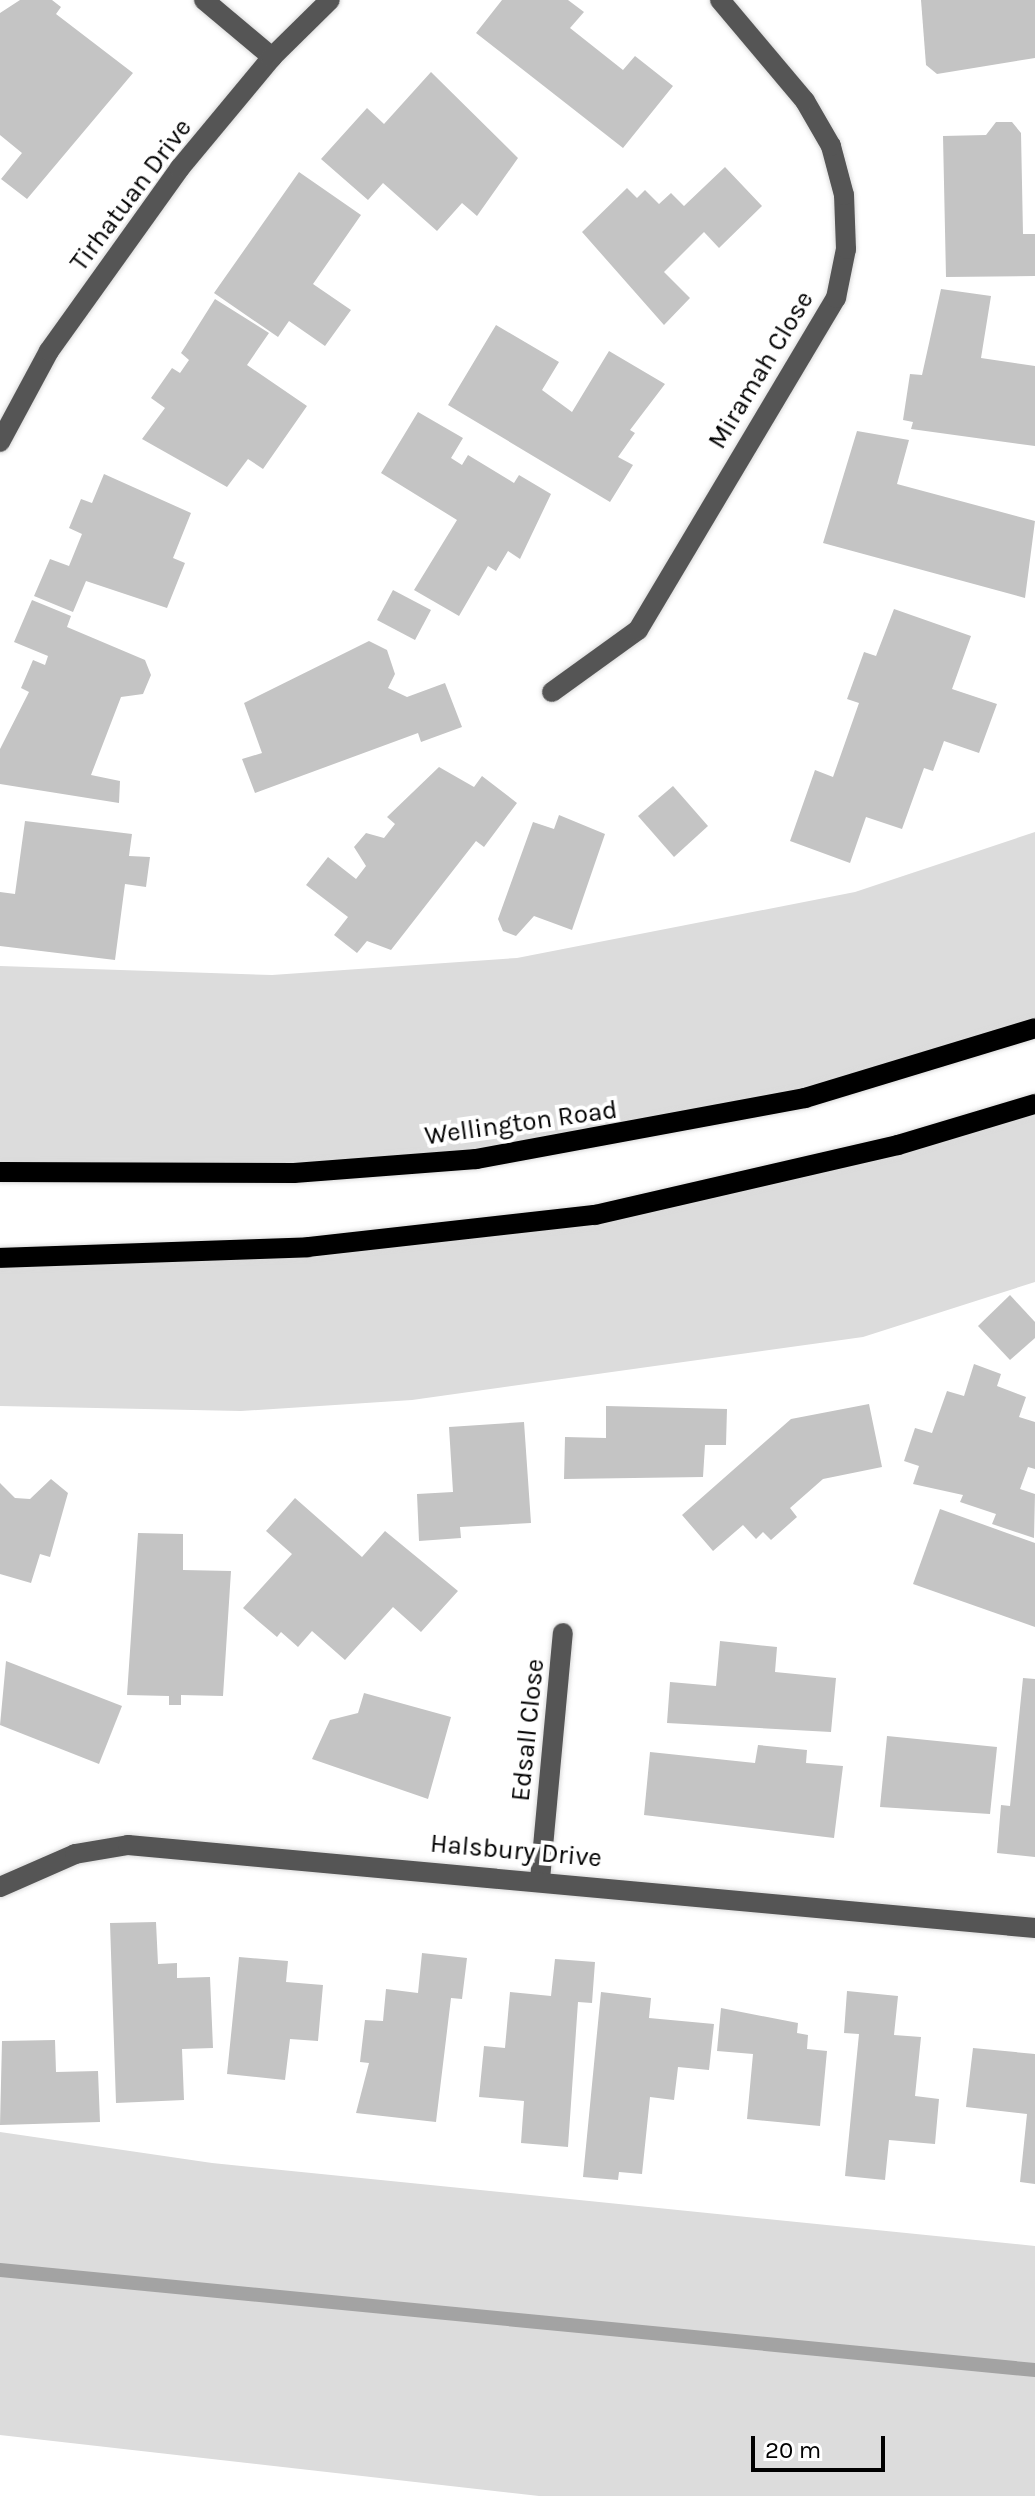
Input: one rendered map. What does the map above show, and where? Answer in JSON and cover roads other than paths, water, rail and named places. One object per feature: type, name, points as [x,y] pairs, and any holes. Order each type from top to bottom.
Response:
[{"type":"main road","name":"Wellington Road","points":[[0,1172],[294,1173],[476,1159],[805,1098],[1035,1028]]},
{"type":"main road","points":[[0,1258],[308,1247],[580,1217],[898,1145],[1035,1104]]},
{"type":"street","points":[[204,0],[272,57]]},
{"type":"street","name":"Tirhatuan Drive","points":[[0,442],[49,351],[272,57],[330,0]]},
{"type":"street","name":"Miramah Close","points":[[552,692],[638,630],[836,298],[846,249],[844,195],[831,146],[805,101],[720,0]]},
{"type":"street","name":"Edsall Close","points":[[540,1879],[563,1633]]},
{"type":"street","name":"Halsbury Drive","points":[[3,1877],[75,1854],[128,1845],[540,1879],[1035,1928]]},
{"type":"waterway","points":[[0,2270],[1035,2370]]}]
